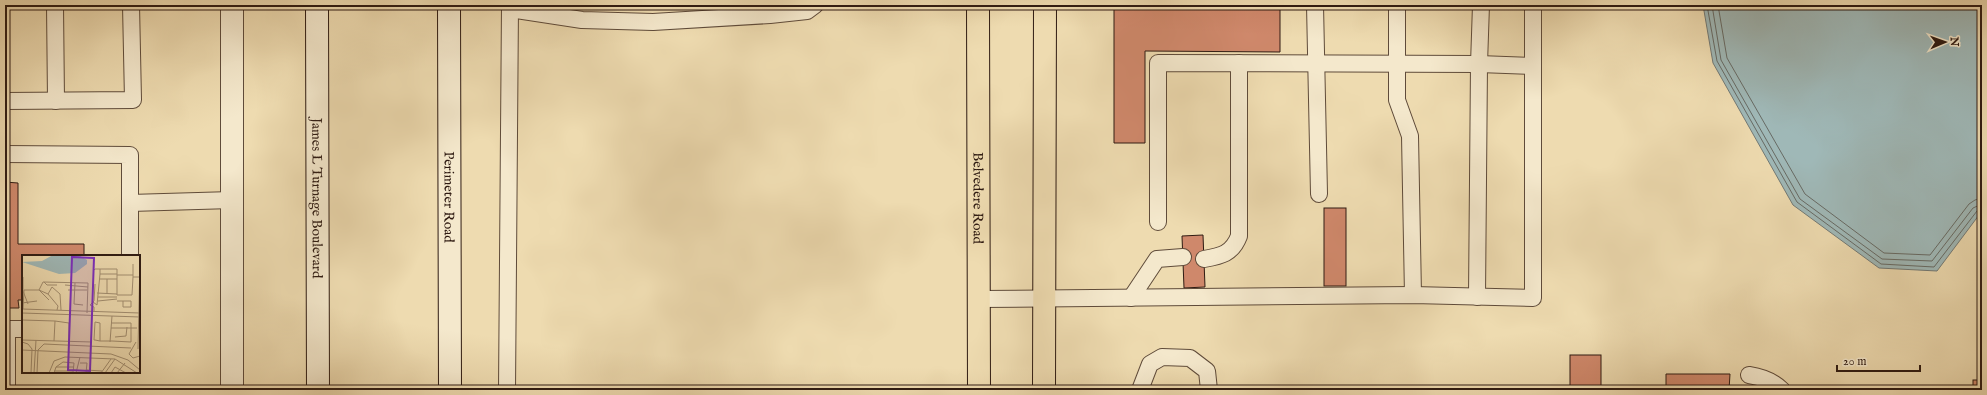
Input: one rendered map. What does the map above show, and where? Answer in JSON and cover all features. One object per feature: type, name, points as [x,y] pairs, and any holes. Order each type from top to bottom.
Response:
[{"type":"main road","name":"Belvedere Road","points":[[978,5],[979,390]]},
{"type":"main road","points":[[1044,390],[1045,5]]},
{"type":"street","points":[[232,5],[232,390]]},
{"type":"street","name":"James L Turnage Boulevard","points":[[316,5],[318,390]]},
{"type":"street","name":"Perimeter Road","points":[[449,5],[450,390]]},
{"type":"lane","points":[[55,5],[56,101]]},
{"type":"lane","points":[[5,101],[133,100],[131,5]]},
{"type":"lane","points":[[507,390],[510,7],[582,20],[653,22],[770,15],[807,11],[815,5]]},
{"type":"lane","points":[[1316,5],[1319,194]]},
{"type":"lane","points":[[1397,5],[1397,100],[1410,136],[1413,295]]},
{"type":"lane","points":[[1477,297],[1481,5]]},
{"type":"lane","points":[[979,299],[1413,295],[1533,298],[1533,5]]},
{"type":"lane","points":[[1158,222],[1158,63],[1479,64],[1533,66]]},
{"type":"lane","points":[[1204,259],[1222,256],[1230,251],[1239,236],[1239,63]]},
{"type":"lane","points":[[5,154],[130,156],[130,255]]},
{"type":"lane","points":[[130,202],[232,200]]},
{"type":"lane","points":[[1130,298],[1157,259],[1183,257]]},
{"type":"lane","points":[[7,390],[6,329],[22,329]]},
{"type":"lane","points":[[1140,390],[1150,364],[1162,357],[1190,358],[1207,371],[1209,390]]},
{"type":"lane","points":[[1749,375],[1763,378],[1776,384],[1782,390]]},
{"type":"water","points":[[1703,5],[1982,5],[1982,211],[1937,271],[1879,268],[1793,205],[1713,63]]},
{"type":"building","points":[[1114,5],[1280,5],[1280,52],[1145,51],[1145,143],[1114,143]]},
{"type":"building","points":[[5,182],[18,183],[18,244],[84,244],[84,255],[22,255],[22,300],[18,300],[19,308],[5,308]]},
{"type":"building","points":[[1324,208],[1346,208],[1346,286],[1324,286]]},
{"type":"building","points":[[1203,235],[1205,287],[1184,288],[1182,236]]},
{"type":"building","points":[[1570,355],[1601,355],[1601,390],[1570,390]]},
{"type":"building","points":[[1666,374],[1730,374],[1729,390],[1666,390]]},
{"type":"building","points":[[1973,380],[1982,380],[1982,390],[1973,390]]}]
